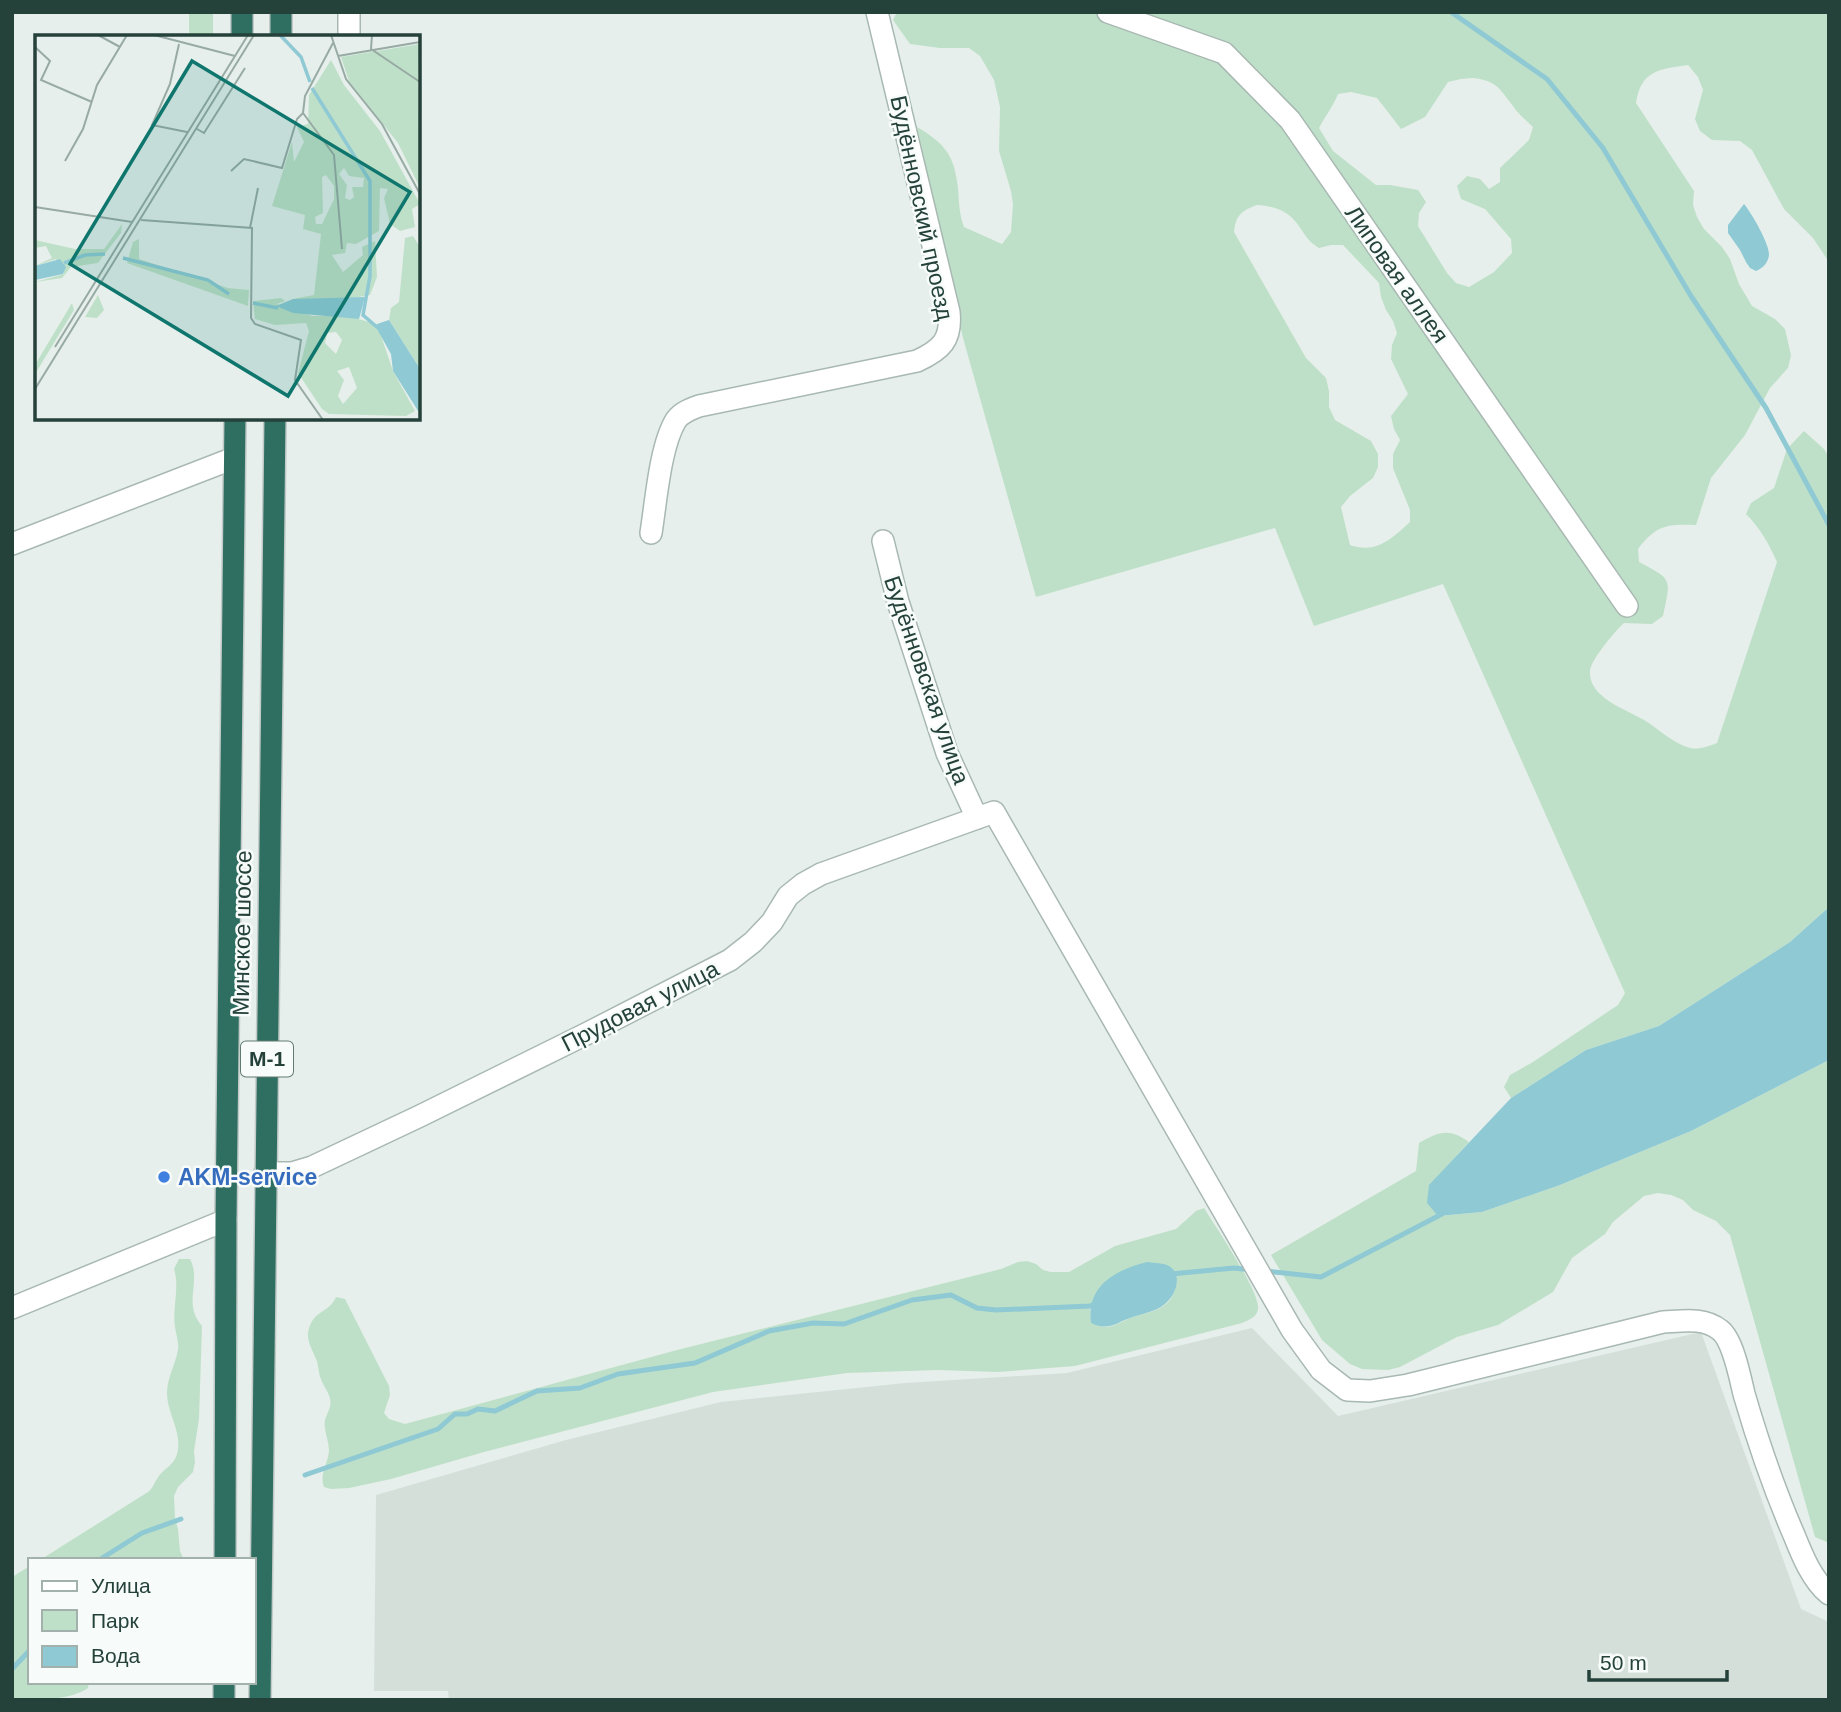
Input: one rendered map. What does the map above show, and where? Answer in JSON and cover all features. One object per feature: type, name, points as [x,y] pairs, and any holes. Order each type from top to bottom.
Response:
[{"type":"highway","points":[[242,12],[242,35]]},
{"type":"highway","points":[[281,12],[281,35]]},
{"type":"highway","name":"Минское шоссе","points":[[225,1558],[235,420]]},
{"type":"highway","name":"Минское шоссе","points":[[260,1700],[275,420]]},
{"type":"street","points":[[349,12],[349,35]]},
{"type":"street","name":"Будённовский проезд","points":[[651,533],[666,444],[677,419],[686,411],[699,406],[917,361],[933,354],[945,341],[950,326],[948,312],[877,12]]},
{"type":"street","name":"Липовая аллея","points":[[1108,12],[1224,52],[1290,120],[1627,606]]},
{"type":"street","points":[[12,544],[234,458]]},
{"type":"street","name":"Будённовская улица","points":[[883,541],[898,602],[947,753],[1292,1330],[1321,1370],[1347,1390],[1370,1391],[1408,1385],[1663,1322],[1693,1320],[1711,1324],[1723,1331],[1731,1347],[1777,1497],[1804,1560],[1829,1594]]},
{"type":"street","name":"Прудовая улица","points":[[265,1173],[292,1173],[312,1167],[584,1035],[730,960],[772,922],[788,896],[821,874],[985,815]]},
{"type":"street","points":[[12,1308],[226,1220]]},
{"type":"shaded area","points":[[1252,1328],[1338,1416],[1701,1332],[1801,1609],[1829,1622],[1829,1700],[449,1700],[448,1691],[374,1691],[376,1495],[566,1440],[721,1402],[905,1383],[1067,1373]]},
{"type":"green space","points":[[189,12],[213,12],[213,35],[189,35]]},
{"type":"green space","points":[[897,12],[1829,12],[1829,262],[1813,238],[1784,209],[1752,150],[1740,141],[1712,140],[1700,131],[1695,119],[1703,90],[1698,77],[1688,65],[1653,73],[1642,84],[1639,92],[1636,103],[1694,191],[1693,205],[1697,217],[1730,259],[1739,284],[1752,306],[1775,319],[1785,329],[1791,355],[1788,368],[1770,388],[1745,435],[1711,478],[1696,525],[1664,527],[1651,535],[1638,549],[1639,562],[1664,577],[1667,582],[1663,616],[1652,624],[1624,623],[1598,654],[1590,671],[1591,680],[1601,695],[1677,743],[1693,748],[1717,743],[1777,562],[1764,536],[1746,514],[1751,503],[1774,488],[1787,449],[1804,431],[1824,449],[1829,457],[1829,907],[1790,942],[1659,1026],[1586,1050],[1511,1098],[1504,1087],[1510,1075],[1618,1005],[1625,993],[1443,584],[1314,626],[1275,528],[1036,597],[963,338],[917,127],[935,139],[951,158],[964,227],[1002,244],[1011,232],[1013,204],[999,151],[1000,107],[994,80],[980,56],[969,48],[910,44],[893,20]],"holes":[[[1473,78],[1497,86],[1517,112],[1533,127],[1529,140],[1500,168],[1500,182],[1489,189],[1480,179],[1467,176],[1457,186],[1461,199],[1485,209],[1511,239],[1512,253],[1494,272],[1469,287],[1456,283],[1447,273],[1418,226],[1419,213],[1426,202],[1418,190],[1376,185],[1333,151],[1319,128],[1338,94],[1351,92],[1377,98],[1401,129],[1425,117],[1448,82]],[[1257,205],[1286,213],[1319,248],[1343,245],[1379,283],[1381,297],[1393,321],[1397,333],[1392,345],[1391,359],[1408,394],[1391,416],[1400,440],[1393,454],[1393,468],[1410,510],[1410,522],[1390,539],[1376,546],[1368,548],[1350,545],[1341,507],[1350,496],[1373,478],[1378,467],[1378,454],[1371,441],[1335,420],[1329,407],[1326,378],[1306,358],[1234,232],[1240,214]]]},
{"type":"green space","points":[[1829,1060],[1829,1543],[1815,1537],[1730,1235],[1716,1221],[1693,1210],[1683,1200],[1658,1193],[1644,1196],[1613,1222],[1605,1234],[1572,1258],[1553,1292],[1498,1325],[1457,1337],[1400,1367],[1388,1370],[1362,1369],[1350,1364],[1322,1340],[1271,1255],[1416,1171],[1419,1143],[1433,1136],[1450,1133],[1469,1142],[1430,1185],[1438,1216],[1482,1212],[1560,1185],[1691,1131]]},
{"type":"green space","points":[[1204,1208],[1252,1289],[1258,1309],[1247,1321],[1075,1366],[997,1372],[938,1370],[847,1373],[713,1392],[391,1479],[349,1488],[324,1487],[323,1473],[329,1451],[325,1420],[330,1402],[308,1333],[313,1320],[336,1297],[345,1299],[389,1386],[390,1395],[384,1413],[389,1419],[405,1424],[677,1350],[1001,1269],[1018,1262],[1027,1261],[1051,1272],[1069,1272],[1115,1246],[1176,1229],[1196,1211]],"holes":[[[1177,1280],[1171,1299],[1160,1308],[1110,1326],[1091,1323],[1090,1306]]]},
{"type":"green space","points":[[179,1259],[190,1259],[194,1276],[193,1309],[202,1326],[195,1462],[193,1472],[178,1487],[174,1496],[175,1518],[183,1558],[43,1558],[148,1492],[177,1454],[178,1438],[167,1399],[169,1380],[178,1349],[174,1320],[174,1269]]},
{"type":"green space","points":[[28,1567],[28,1684],[89,1684],[88,1688],[52,1699],[12,1700],[12,1577]]},
{"type":"water","points":[[1744,204],[1768,249],[1767,262],[1756,271],[1750,268],[1728,233],[1728,225]]},
{"type":"water","points":[[1829,907],[1829,1060],[1691,1131],[1560,1185],[1482,1212],[1438,1216],[1427,1203],[1429,1185],[1511,1098],[1586,1050],[1659,1026],[1790,942]]},
{"type":"water","points":[[1147,1262],[1167,1265],[1176,1274],[1176,1288],[1168,1301],[1156,1309],[1113,1325],[1103,1327],[1091,1323],[1093,1299],[1105,1282],[1124,1270]]},
{"type":"waterway","points":[[1451,12],[1547,79],[1603,148],[1691,296],[1766,408],[1829,525]]},
{"type":"waterway","points":[[1265,1271],[1321,1277],[1442,1214]]},
{"type":"waterway","points":[[1171,1274],[1234,1268],[1252,1270]]},
{"type":"waterway","points":[[305,1475],[438,1429],[455,1414],[467,1414],[478,1409],[495,1411],[537,1391],[580,1388],[618,1374],[695,1363],[769,1331],[813,1323],[844,1324],[912,1300],[951,1295],[977,1308],[996,1310],[1090,1306],[1097,1303]]},
{"type":"waterway","points":[[102,1558],[142,1533],[181,1519]]},
{"type":"waterway","points":[[12,1669],[28,1652]]},
{"type":"place","name":"AKM-service","points":[[164,1177]]}]
